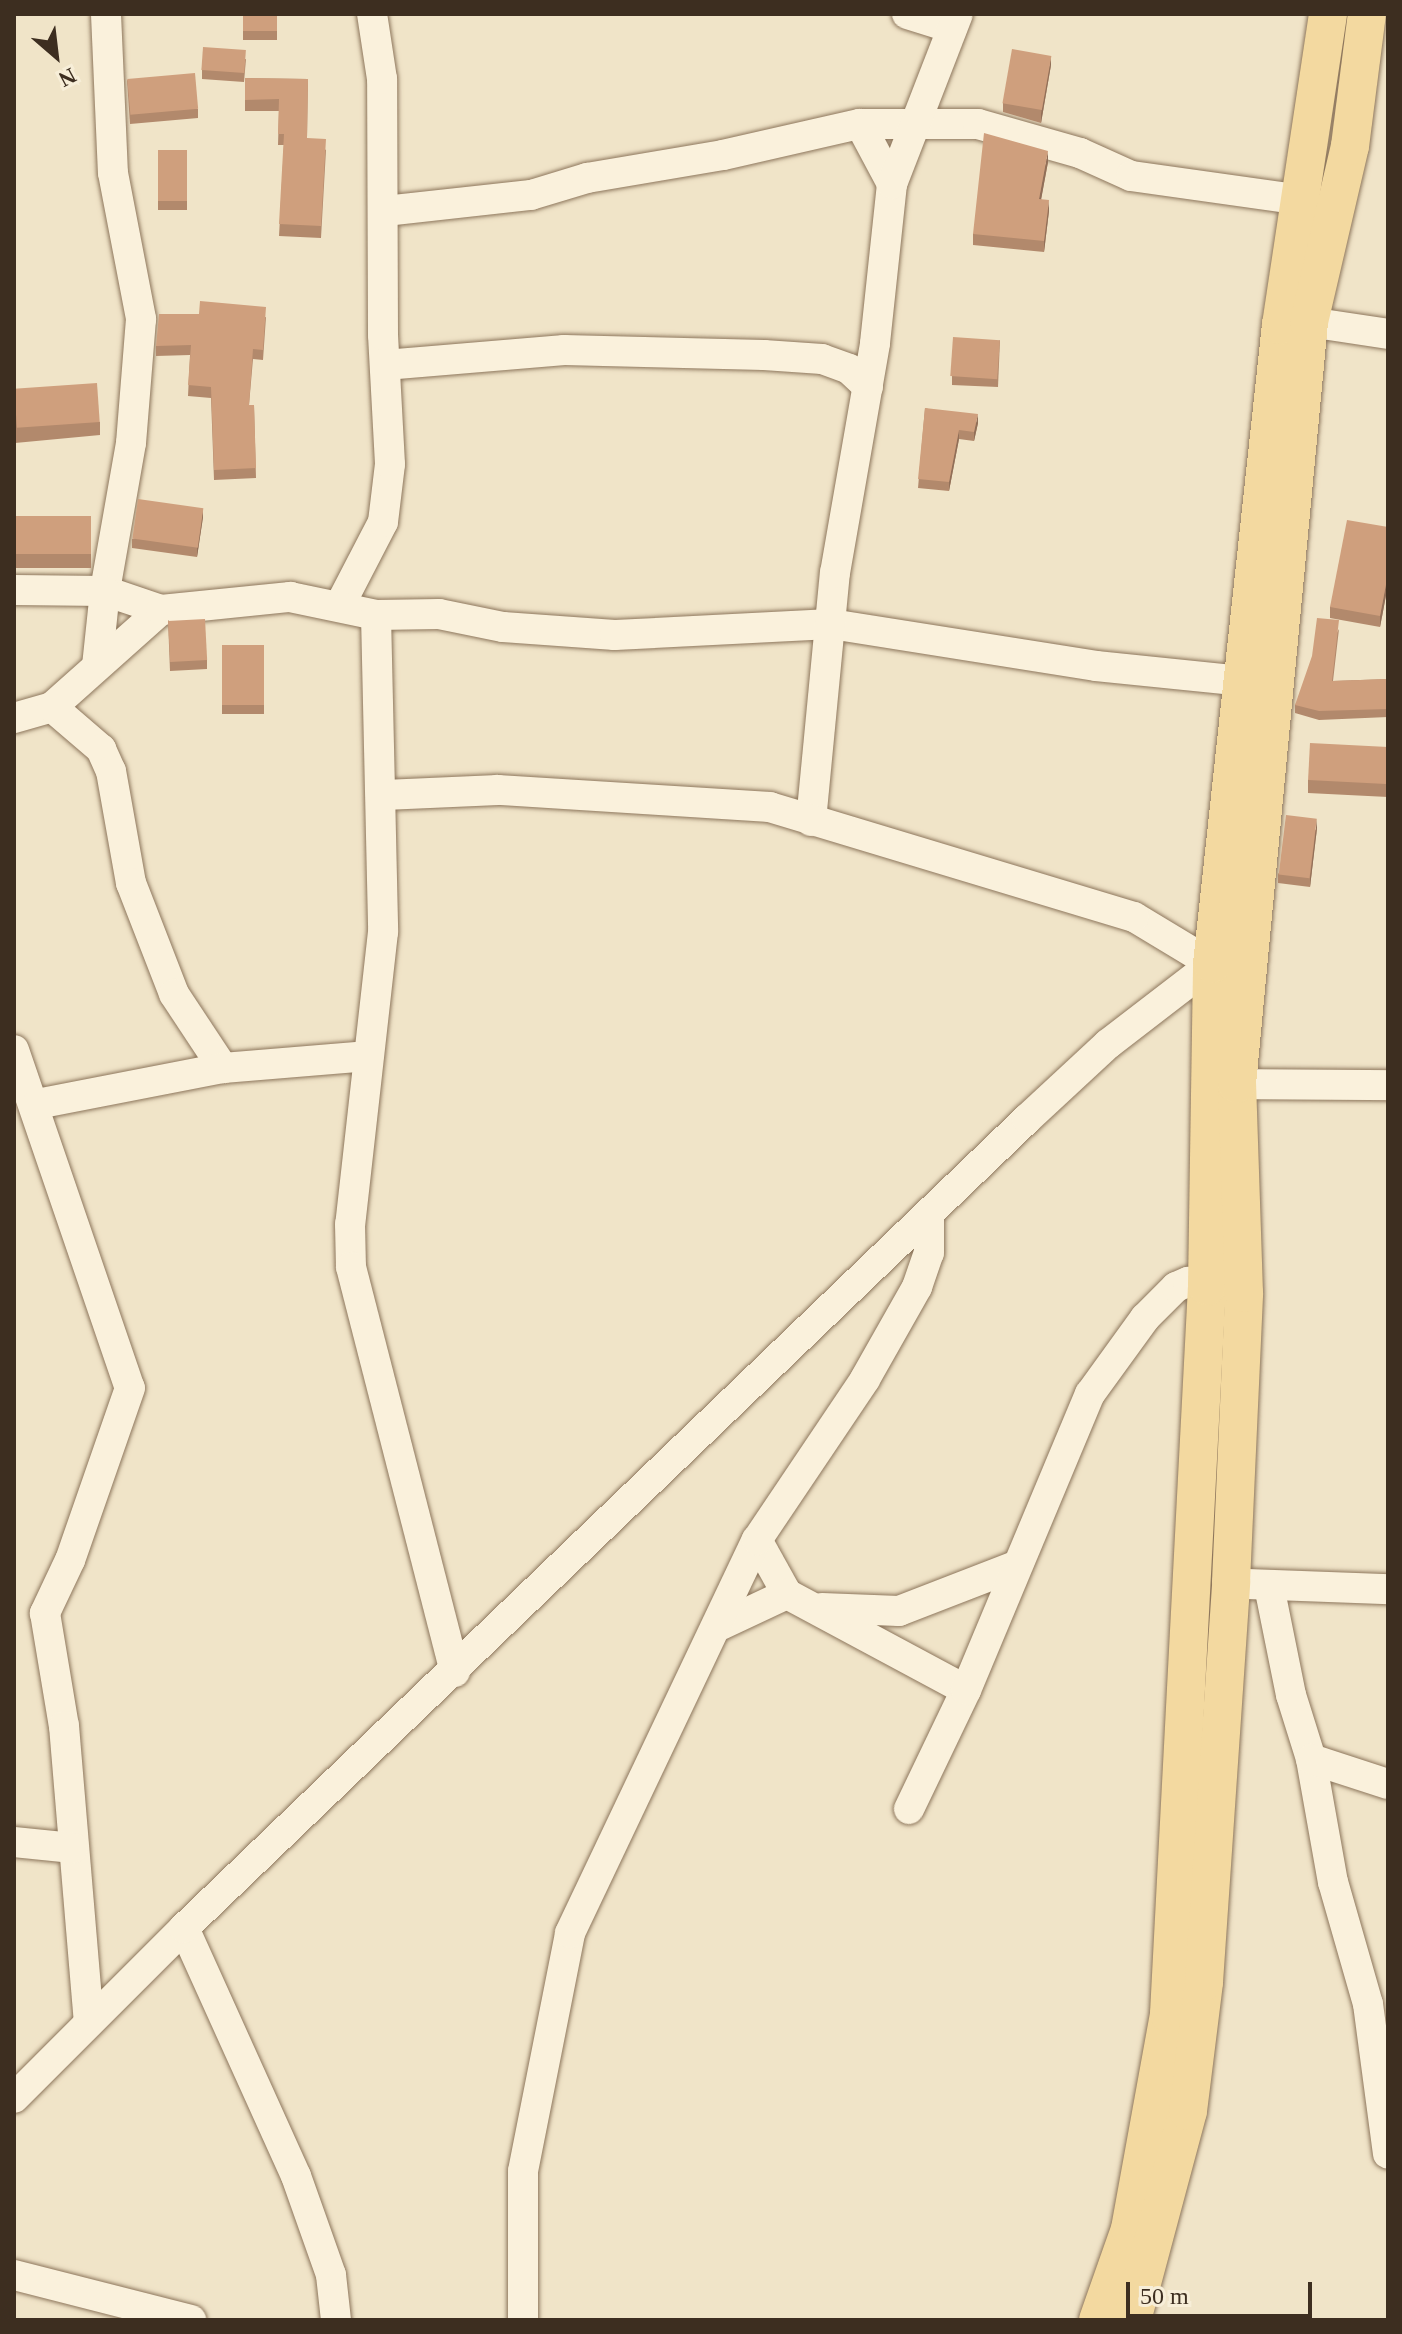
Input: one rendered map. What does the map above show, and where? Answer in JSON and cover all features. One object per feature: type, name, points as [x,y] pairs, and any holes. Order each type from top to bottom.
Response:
[{"type":"main road","points":[[1098,2320],[1130,2229],[1169,2014],[1187,1746],[1207,1286],[1212,964],[1281,325],[1328,14]]},
{"type":"main road","points":[[1132,2320],[1188,2111],[1204,1982],[1231,1582],[1244,1293],[1237,1084],[1309,322],[1350,146],[1367,14]]},
{"type":"street","points":[[97,666],[105,591],[131,443],[141,319],[113,173],[106,14]]},
{"type":"street","points":[[340,605],[383,522],[387,502],[382,79],[372,14]]},
{"type":"street","points":[[811,821],[835,573],[868,387],[892,184],[955,21],[907,14]]},
{"type":"street","points":[[385,211],[531,195],[587,178],[723,155],[860,124],[978,124],[1080,153],[1131,176],[1302,200]]},
{"type":"street","points":[[860,124],[892,184]]},
{"type":"street","points":[[1309,322],[1388,334]]},
{"type":"street","points":[[385,365],[564,350],[764,355],[822,359],[849,369],[868,387]]},
{"type":"street","points":[[14,590],[105,591],[161,610],[290,597],[340,605],[376,615],[439,614],[503,627],[615,635],[831,624],[1096,666],[1244,681]]},
{"type":"street","points":[[14,718],[52,707],[161,610]]},
{"type":"street","points":[[376,615],[384,795],[383,932],[350,1224],[351,1267],[455,1672]]},
{"type":"street","points":[[52,707],[101,749],[111,771],[131,883],[174,994],[223,1068]]},
{"type":"street","points":[[14,2098],[184,1928],[1108,1044],[1212,964],[1134,917],[1036,884],[770,807],[721,800],[498,790],[384,795]]},
{"type":"street","points":[[14,1050],[37,1104],[130,1388],[70,1560],[45,1613],[64,1726],[89,2022]]},
{"type":"street","points":[[37,1104],[223,1068],[369,1056]]},
{"type":"street","points":[[1237,1084],[1388,1085]]},
{"type":"street","points":[[523,2320],[523,2171],[570,1933],[641,1778],[721,1625],[757,1540],[865,1379],[917,1287],[929,1253],[929,1216]]},
{"type":"street","points":[[909,1809],[966,1690],[1015,1566],[1090,1394],[1145,1318],[1176,1287],[1188,1282],[1207,1286]]},
{"type":"street","points":[[757,1540],[787,1594],[820,1608],[966,1690]]},
{"type":"street","points":[[820,1608],[899,1611],[1015,1566]]},
{"type":"street","points":[[1231,1582],[1388,1589]]},
{"type":"street","points":[[1269,1586],[1291,1695],[1311,1759],[1333,1882],[1375,1985],[1381,2030],[1373,2063],[1388,2154]]},
{"type":"street","points":[[721,1625],[787,1594]]},
{"type":"street","points":[[1311,1759],[1388,1784]]},
{"type":"street","points":[[14,1842],[73,1848]]},
{"type":"street","points":[[184,1928],[296,2176],[331,2275],[336,2320]]},
{"type":"street","points":[[14,2275],[178,2319]]},
{"type":"building","points":[[243,14],[277,14],[277,31],[243,31]]},
{"type":"building","points":[[203,47],[246,50],[244,73],[201,70]]},
{"type":"building","points":[[1012,49],[1051,56],[1042,110],[1002,103]]},
{"type":"building","points":[[195,73],[198,109],[130,115],[127,79]]},
{"type":"building","points":[[245,78],[308,79],[307,138],[326,139],[321,226],[279,224],[284,134],[278,134],[279,99],[245,100]]},
{"type":"building","points":[[984,133],[1048,151],[1039,199],[1049,200],[1044,241],[973,234]]},
{"type":"building","points":[[158,150],[187,150],[187,201],[158,201]]},
{"type":"building","points":[[200,301],[266,307],[263,350],[253,349],[249,405],[254,405],[256,468],[214,470],[211,387],[188,385],[191,345],[156,346],[159,314],[199,314]]},
{"type":"building","points":[[953,337],[1000,340],[997,379],[950,376]]},
{"type":"building","points":[[97,383],[100,422],[17,428],[14,389]]},
{"type":"building","points":[[925,408],[978,414],[974,432],[959,430],[949,482],[918,479]]},
{"type":"building","points":[[138,499],[203,508],[198,548],[132,539]]},
{"type":"building","points":[[14,516],[91,516],[91,554],[14,554]]},
{"type":"building","points":[[1347,520],[1388,527],[1388,574],[1380,616],[1330,607]]},
{"type":"building","points":[[1317,618],[1339,620],[1332,681],[1388,679],[1388,709],[1319,711],[1295,705],[1312,656]]},
{"type":"building","points":[[205,619],[207,660],[170,662],[168,621]]},
{"type":"building","points":[[222,645],[264,645],[264,705],[222,705]]},
{"type":"building","points":[[1310,743],[1388,747],[1386,784],[1308,780]]},
{"type":"building","points":[[1286,815],[1317,819],[1309,878],[1279,875]]}]
